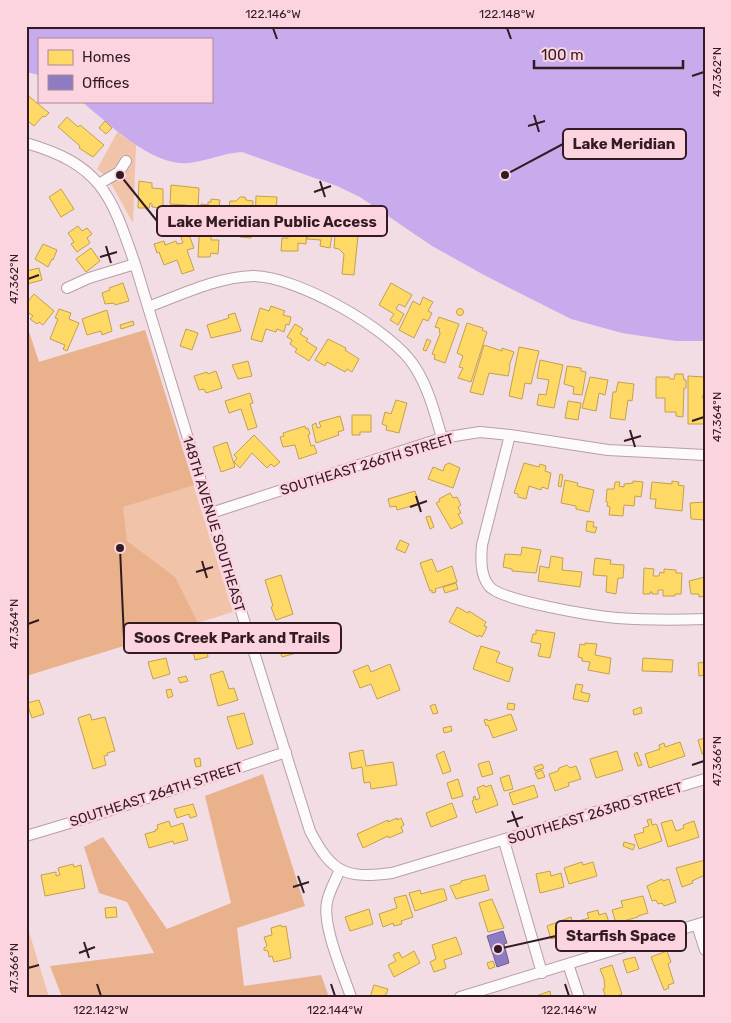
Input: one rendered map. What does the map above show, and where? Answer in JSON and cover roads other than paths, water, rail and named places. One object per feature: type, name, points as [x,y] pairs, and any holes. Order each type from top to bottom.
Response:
[{"type":"street","name":"148TH AVENUE SOUTHEAST","points":[[26,143],[45,148],[72,161],[89,173],[99,184],[113,207],[135,264],[310,831],[322,854],[340,869]]},
{"type":"street","points":[[99,184],[119,172],[126,161]]},
{"type":"street","points":[[67,288],[89,278],[135,264]]},
{"type":"street","points":[[148,307],[221,281],[254,276],[281,281],[310,290],[362,320],[392,342],[415,366],[428,391],[442,438]]},
{"type":"street","name":"SOUTHEAST 266TH STREET","points":[[211,513],[442,438],[480,432],[608,450],[705,455]]},
{"type":"street","points":[[510,435],[482,545],[484,578],[489,587],[501,595],[525,602],[615,618],[705,619]]},
{"type":"street","name":"SOUTHEAST 264TH STREET","points":[[26,836],[286,752]]},
{"type":"street","name":"SOUTHEAST 263RD STREET","points":[[340,869],[360,875],[392,874],[705,779]]},
{"type":"street","points":[[504,841],[542,973]]},
{"type":"street","points":[[340,869],[327,901],[326,911],[328,927],[351,997]]},
{"type":"street","points":[[460,997],[701,924],[705,950]]},
{"type":"street","points":[[568,964],[579,997]]},
{"type":"place","name":"Lake Meridian Public Access","points":[[120,175]]},
{"type":"place","name":"Lake Meridian","points":[[505,175]]},
{"type":"place","name":"Soos Creek Park and Trails","points":[[120,548]]},
{"type":"place","name":"Starfish Space","points":[[498,949]]}]
